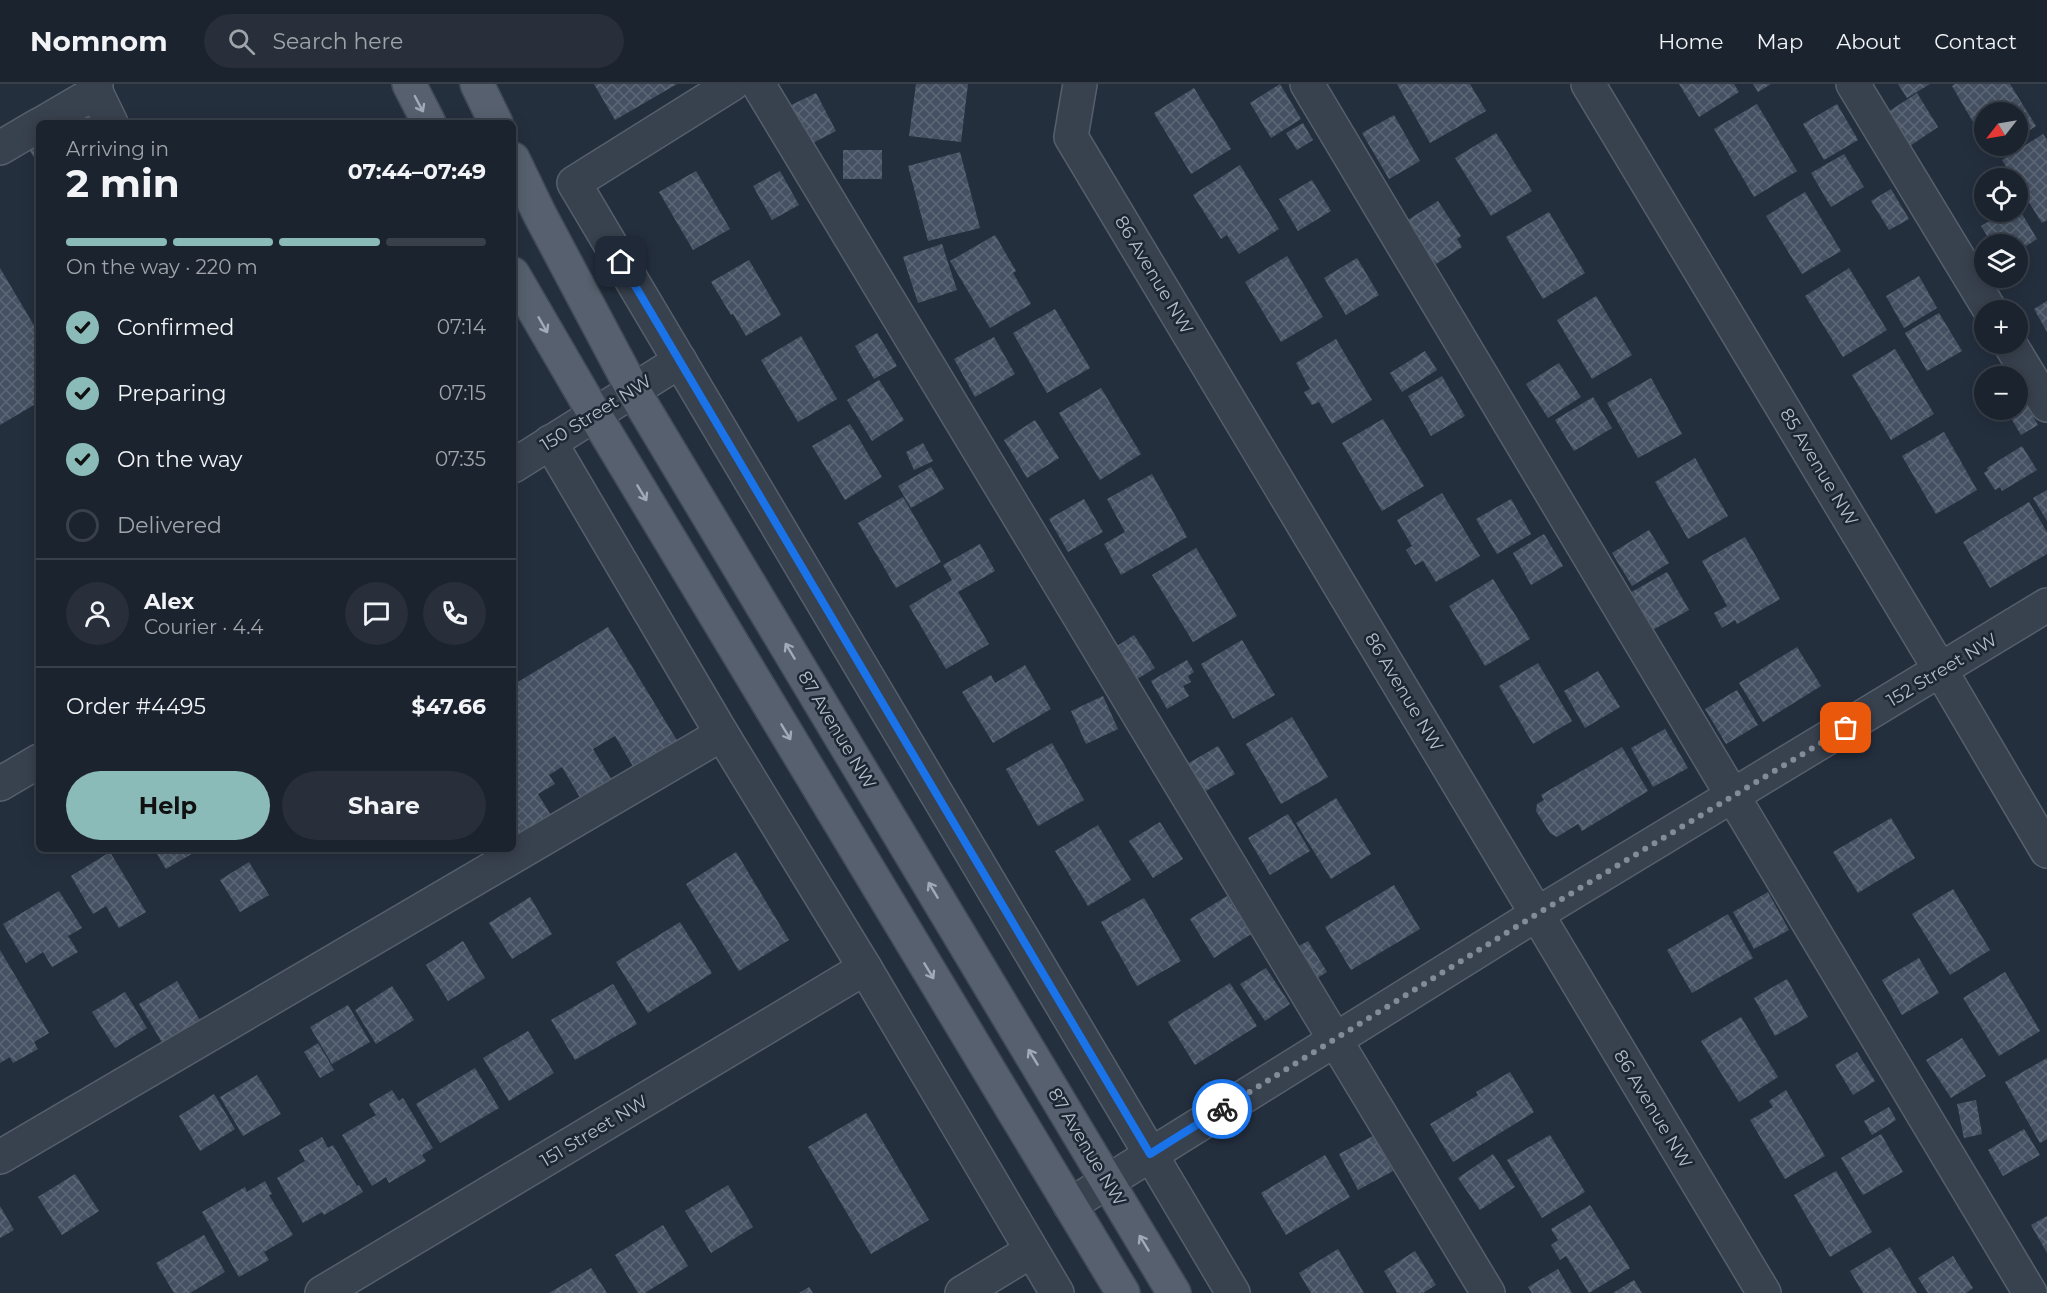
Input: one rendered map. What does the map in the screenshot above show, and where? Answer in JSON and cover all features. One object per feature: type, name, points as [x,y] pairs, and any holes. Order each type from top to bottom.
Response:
[{"type":"main road","points":[[409,84],[427,120]]},
{"type":"main road","points":[[477,84],[495,120]]},
{"type":"main road","name":"87 Avenue NW","points":[[516,165],[633,390],[1174,1293]]},
{"type":"main road","points":[[516,279],[595,415],[1123,1293]]},
{"type":"street","points":[[732,84],[574,183],[1233,1293]]},
{"type":"street","points":[[758,84],[1488,1293]]},
{"type":"street","name":"86 Avenue NW","points":[[1080,84],[1071,137],[1764,1293]]},
{"type":"street","points":[[1307,84],[2030,1293]]},
{"type":"street","name":"85 Avenue NW","points":[[1588,84],[2047,851]]},
{"type":"street","points":[[1853,84],[1984,300]]},
{"type":"street","points":[[47,120],[96,88],[110,120]]},
{"type":"street","points":[[0,148],[36,127]]},
{"type":"street","points":[[2016,354],[2047,405]]},
{"type":"street","name":"150 Street NW","points":[[516,464],[680,361]]},
{"type":"street","points":[[550,442],[1057,1293]]},
{"type":"street","name":"152 Street NW","points":[[1070,1205],[1537,914],[2047,605]]},
{"type":"street","points":[[0,1157],[722,734]]},
{"type":"street","points":[[0,784],[36,763]]},
{"type":"street","name":"151 Street NW","points":[[322,1293],[865,968]]},
{"type":"street","points":[[962,1293],[1031,1251]]},
{"type":"building","points":[[594,84],[677,84],[615,120]]},
{"type":"building","points":[[916,84],[968,84],[961,142],[909,136]]},
{"type":"building","points":[[1280,84],[1301,119],[1271,138],[1250,103]]},
{"type":"building","points":[[1397,84],[1470,84],[1486,111],[1430,143]]},
{"type":"building","points":[[1679,84],[1734,84],[1739,92],[1699,117]]},
{"type":"building","points":[[1753,84],[1771,84],[1758,92]]},
{"type":"building","points":[[1898,84],[1930,84],[1907,98]]},
{"type":"building","points":[[1955,84],[2010,84],[2021,102],[1974,102],[1974,124],[1952,86]]},
{"type":"building","points":[[1194,88],[1231,149],[1191,174],[1154,113]]},
{"type":"building","points":[[816,93],[836,131],[807,146],[787,107]]},
{"type":"building","points":[[1917,93],[1938,127],[1910,146],[1888,112]]},
{"type":"building","points":[[1757,104],[1797,171],[1754,197],[1714,129]]},
{"type":"building","points":[[1837,104],[1858,140],[1824,160],[1803,124]]},
{"type":"building","points":[[2028,113],[2036,126],[2028,131]]},
{"type":"building","points":[[1394,115],[1420,161],[1389,179],[1362,133]]},
{"type":"building","points":[[1303,123],[1313,140],[1297,150],[1286,133]]},
{"type":"building","points":[[36,133],[36,161],[24,141]]},
{"type":"building","points":[[1496,133],[1532,191],[1491,216],[1455,158]]},
{"type":"building","points":[[2043,134],[2047,140],[2047,220],[2042,223],[2028,201],[2028,168],[2007,168],[2002,160],[2008,156],[2028,156],[2028,144]]},
{"type":"building","points":[[843,150],[882,150],[882,179],[843,179]]},
{"type":"building","points":[[960,152],[980,228],[928,241],[908,166]]},
{"type":"building","points":[[1844,154],[1864,187],[1831,207],[1811,173]]},
{"type":"building","points":[[1240,165],[1279,229],[1239,254],[1227,235],[1221,239],[1193,195]]},
{"type":"building","points":[[696,171],[730,229],[693,250],[659,192]]},
{"type":"building","points":[[780,171],[799,205],[772,220],[753,186]]},
{"type":"building","points":[[1312,180],[1331,211],[1298,231],[1279,199]]},
{"type":"building","points":[[1891,189],[1909,219],[1889,230],[1871,201]]},
{"type":"building","points":[[1805,192],[1841,251],[1802,274],[1766,216]]},
{"type":"building","points":[[1438,201],[1461,236],[1457,239],[1462,247],[1436,264],[1430,256],[1426,259],[1403,223]]},
{"type":"building","points":[[1549,212],[1585,273],[1543,299],[1506,237]]},
{"type":"building","points":[[1988,222],[2027,222],[2037,239],[2028,245],[2028,234],[1986,234],[1981,226]]},
{"type":"building","points":[[995,235],[1016,271],[1013,273],[1031,304],[990,328],[950,261]]},
{"type":"building","points":[[942,244],[957,290],[918,303],[903,257]]},
{"type":"building","points":[[1287,256],[1323,317],[1281,342],[1245,282]]},
{"type":"building","points":[[1357,258],[1379,295],[1346,315],[1324,278]]},
{"type":"building","points":[[749,260],[781,315],[746,336],[711,282]]},
{"type":"building","points":[[0,268],[36,329],[36,404],[0,425]]},
{"type":"building","points":[[1849,268],[1887,330],[1843,357],[1805,296]]},
{"type":"building","points":[[1919,276],[1937,308],[1904,328],[1886,296]]},
{"type":"building","points":[[1596,296],[1632,355],[1592,379],[1557,320]]},
{"type":"building","points":[[2047,301],[2047,332],[2034,309]]},
{"type":"building","points":[[1055,309],[1090,368],[1047,393],[1013,333]]},
{"type":"building","points":[[1939,313],[1962,351],[1927,371],[1905,333]]},
{"type":"building","points":[[877,333],[897,366],[874,379],[855,346]]},
{"type":"building","points":[[801,336],[837,399],[798,422],[761,360]]},
{"type":"building","points":[[994,337],[1015,374],[975,397],[954,359]]},
{"type":"building","points":[[1336,339],[1372,400],[1332,424],[1319,402],[1312,405],[1304,392],[1310,389],[1296,363]]},
{"type":"building","points":[[1895,349],[1934,414],[1891,440],[1852,375]]},
{"type":"building","points":[[1425,351],[1437,370],[1402,392],[1390,373]]},
{"type":"building","points":[[1559,363],[1581,397],[1548,418],[1526,384]]},
{"type":"building","points":[[1442,376],[1465,416],[1431,436],[1408,396]]},
{"type":"building","points":[[1651,378],[1682,434],[1638,458],[1607,403]]},
{"type":"building","points":[[879,380],[904,420],[872,441],[847,400]]},
{"type":"building","points":[[1101,388],[1141,454],[1100,480],[1059,413]]},
{"type":"building","points":[[1593,397],[1612,428],[1574,451],[1555,420]]},
{"type":"building","points":[[2028,408],[2038,425],[2021,435],[2012,420],[2028,420]]},
{"type":"building","points":[[1383,419],[1424,486],[1382,511],[1342,443]]},
{"type":"building","points":[[1035,420],[1059,458],[1027,478],[1004,440]]},
{"type":"building","points":[[850,424],[882,477],[845,500],[812,446]]},
{"type":"building","points":[[1944,432],[1977,490],[1936,514],[1902,456]]},
{"type":"building","points":[[923,443],[933,461],[914,470],[906,452]]},
{"type":"building","points":[[2022,446],[2037,470],[2002,491],[2000,487],[1995,490],[1984,473],[1988,470],[1987,468]]},
{"type":"building","points":[[1695,458],[1728,516],[1688,539],[1655,482]]},
{"type":"building","points":[[931,467],[944,489],[911,508],[898,486]]},
{"type":"building","points":[[1152,474],[1187,537],[1121,575],[1104,544],[1125,532],[1107,499]]},
{"type":"building","points":[[2047,490],[2047,521],[2033,498]]},
{"type":"building","points":[[1442,493],[1480,556],[1436,582],[1423,561],[1415,565],[1406,550],[1412,546],[1397,520]]},
{"type":"building","points":[[903,497],[941,562],[896,588],[858,523]]},
{"type":"building","points":[[1084,499],[1103,532],[1068,552],[1049,519]]},
{"type":"building","points":[[1511,499],[1531,534],[1497,554],[1476,519]]},
{"type":"building","points":[[2029,502],[2047,532],[2047,554],[1990,588],[1963,542]]},
{"type":"building","points":[[1649,530],[1669,563],[1632,586],[1612,553]]},
{"type":"building","points":[[1544,534],[1563,566],[1531,585],[1513,553]]},
{"type":"building","points":[[1745,537],[1780,599],[1737,624],[1735,620],[1722,628],[1714,613],[1727,606],[1702,561]]},
{"type":"building","points":[[980,544],[995,571],[958,592],[989,644],[946,669],[909,606],[952,580],[943,565]]},
{"type":"building","points":[[1196,548],[1237,616],[1193,642],[1152,575]]},
{"type":"building","points":[[1667,572],[1689,610],[1649,632],[1628,594]]},
{"type":"building","points":[[1493,579],[1530,639],[1485,666],[1449,606]]},
{"type":"building","points":[[608,627],[678,742],[634,768],[615,736],[593,749],[613,782],[582,801],[562,767],[549,775],[555,784],[538,794],[552,817],[516,839],[516,683]]},
{"type":"building","points":[[1134,635],[1155,668],[1126,686],[1106,653]]},
{"type":"building","points":[[1242,640],[1275,695],[1233,719],[1201,664]]},
{"type":"building","points":[[1797,647],[1821,686],[1763,722],[1739,683]]},
{"type":"building","points":[[1187,660],[1194,672],[1188,676],[1191,682],[1183,686],[1189,696],[1167,709],[1151,681]]},
{"type":"building","points":[[1538,663],[1572,721],[1533,744],[1499,686]]},
{"type":"building","points":[[1025,665],[1051,709],[993,743],[962,692],[991,675],[995,683]]},
{"type":"building","points":[[1598,671],[1620,707],[1585,728],[1564,691]]},
{"type":"building","points":[[1737,690],[1758,725],[1726,744],[1705,709]]},
{"type":"building","points":[[1103,696],[1118,729],[1086,744],[1071,711]]},
{"type":"building","points":[[1292,717],[1328,777],[1281,804],[1246,744]]},
{"type":"building","points":[[1665,729],[1688,768],[1653,787],[1631,748]]},
{"type":"building","points":[[1052,743],[1084,800],[1038,826],[1006,769]]},
{"type":"building","points":[[1218,746],[1235,774],[1199,795],[1182,767]]},
{"type":"building","points":[[1622,747],[1648,791],[1582,831],[1578,824],[1557,837],[1550,833],[1536,811],[1537,804],[1544,800],[1541,795]]},
{"type":"building","points":[[1336,798],[1371,854],[1331,879],[1296,823]]},
{"type":"building","points":[[1288,814],[1310,851],[1270,875],[1248,838]]},
{"type":"building","points":[[1891,818],[1915,858],[1858,893],[1833,852]]},
{"type":"building","points":[[1160,822],[1183,859],[1153,878],[1129,841]]},
{"type":"building","points":[[1098,825],[1131,880],[1088,906],[1055,851]]},
{"type":"building","points":[[110,852],[146,912],[119,928],[106,906],[93,914],[71,876]]},
{"type":"building","points":[[156,852],[195,852],[166,869]]},
{"type":"building","points":[[736,852],[789,940],[739,971],[686,884]]},
{"type":"building","points":[[249,862],[269,895],[240,912],[220,880]]},
{"type":"building","points":[[1394,885],[1420,929],[1351,970],[1325,927]]},
{"type":"building","points":[[1953,889],[1990,950],[1950,975],[1912,914]]},
{"type":"building","points":[[59,891],[82,928],[68,936],[78,952],[52,967],[43,952],[26,963],[3,924]]},
{"type":"building","points":[[1768,892],[1789,930],[1754,949],[1733,912]]},
{"type":"building","points":[[1227,896],[1251,934],[1214,958],[1190,919]]},
{"type":"building","points":[[530,897],[552,934],[512,959],[489,923]]},
{"type":"building","points":[[1144,898],[1181,961],[1137,986],[1101,922]]},
{"type":"building","points":[[1728,914],[1753,958],[1692,993],[1667,950]]},
{"type":"building","points":[[680,922],[712,973],[648,1013],[616,962]]},
{"type":"building","points":[[463,941],[485,978],[448,1001],[426,965]]},
{"type":"building","points":[[1308,941],[1327,972],[1314,980],[1295,948]]},
{"type":"building","points":[[0,950],[49,1033],[34,1042],[38,1049],[13,1063],[10,1057],[0,1063]]},
{"type":"building","points":[[1919,958],[1939,993],[1902,1015],[1882,980]]},
{"type":"building","points":[[1266,968],[1290,1004],[1265,1021],[1240,984]]},
{"type":"building","points":[[2005,972],[2040,1031],[1999,1056],[1963,998]]},
{"type":"building","points":[[1787,979],[1808,1017],[1775,1036],[1754,998]]},
{"type":"building","points":[[177,981],[204,1027],[166,1049],[139,1004]]},
{"type":"building","points":[[1230,983],[1257,1026],[1195,1065],[1168,1022]]},
{"type":"building","points":[[613,984],[637,1024],[575,1060],[551,1020]]},
{"type":"building","points":[[392,986],[414,1020],[376,1044],[355,1010]]},
{"type":"building","points":[[125,992],[147,1028],[115,1048],[92,1012]]},
{"type":"building","points":[[348,1005],[370,1042],[332,1064],[310,1027]]},
{"type":"building","points":[[1741,1017],[1778,1077],[1739,1102],[1701,1041]]},
{"type":"building","points":[[528,1031],[554,1073],[509,1101],[483,1058]]},
{"type":"building","points":[[1962,1038],[1986,1076],[1951,1098],[1926,1060]]},
{"type":"building","points":[[318,1043],[334,1070],[320,1078],[304,1052]]},
{"type":"building","points":[[1857,1052],[1875,1081],[1853,1095],[1835,1065]]},
{"type":"building","points":[[2047,1058],[2047,1139],[2040,1143],[2005,1082]]},
{"type":"building","points":[[475,1068],[499,1108],[440,1143],[416,1104]]},
{"type":"building","points":[[1510,1072],[1534,1112],[1453,1162],[1430,1124],[1478,1095],[1476,1092]]},
{"type":"building","points":[[257,1075],[281,1114],[243,1136],[220,1097]]},
{"type":"building","points":[[392,1090],[399,1101],[403,1098],[433,1148],[422,1155],[426,1161],[389,1183],[386,1177],[372,1186],[342,1135],[376,1115],[369,1104]]},
{"type":"building","points":[[1786,1090],[1825,1156],[1785,1179],[1750,1120],[1773,1107],[1769,1101]]},
{"type":"building","points":[[214,1094],[235,1129],[200,1151],[179,1116]]},
{"type":"building","points":[[1976,1100],[1982,1134],[1964,1138],[1957,1104]]},
{"type":"building","points":[[1889,1107],[1896,1120],[1872,1135],[1864,1121]]},
{"type":"building","points":[[866,1113],[929,1220],[871,1254],[808,1147]]},
{"type":"building","points":[[2024,1129],[2040,1155],[2003,1176],[1988,1150]]},
{"type":"building","points":[[1881,1134],[1903,1172],[1863,1195],[1841,1158]]},
{"type":"building","points":[[1550,1135],[1585,1192],[1542,1218],[1507,1160]]},
{"type":"building","points":[[1373,1136],[1393,1171],[1358,1190],[1339,1154]]},
{"type":"building","points":[[322,1137],[328,1148],[333,1145],[357,1186],[359,1185],[363,1192],[324,1215],[322,1212],[303,1223],[277,1178],[305,1161],[299,1150]]},
{"type":"building","points":[[1493,1154],[1515,1187],[1480,1210],[1458,1178]]},
{"type":"building","points":[[1325,1155],[1350,1197],[1286,1235],[1261,1193]]},
{"type":"building","points":[[1836,1171],[1872,1232],[1830,1257],[1794,1195]]},
{"type":"building","points":[[75,1174],[99,1211],[62,1235],[38,1197]]},
{"type":"building","points":[[265,1181],[272,1194],[269,1195],[293,1235],[264,1252],[269,1260],[239,1277],[202,1212],[245,1187],[247,1192]]},
{"type":"building","points":[[728,1185],[753,1227],[711,1253],[685,1211]]},
{"type":"building","points":[[1590,1205],[1630,1268],[1589,1293],[1566,1256],[1560,1260],[1551,1245],[1558,1240],[1551,1229]]},
{"type":"building","points":[[0,1206],[14,1230],[0,1238]]},
{"type":"building","points":[[2047,1216],[2047,1253],[2031,1225]]},
{"type":"building","points":[[663,1225],[688,1266],[645,1293],[638,1293],[615,1255]]},
{"type":"building","points":[[204,1235],[225,1272],[190,1293],[174,1293],[156,1263]]},
{"type":"building","points":[[1890,1247],[1917,1293],[1863,1293],[1850,1271]]},
{"type":"building","points":[[1338,1249],[1364,1293],[1311,1293],[1299,1273]]},
{"type":"building","points":[[1415,1251],[1436,1285],[1423,1293],[1397,1293],[1384,1271]]},
{"type":"building","points":[[1953,1256],[1973,1288],[1966,1293],[1928,1293],[1918,1278]]},
{"type":"building","points":[[591,1268],[607,1293],[549,1293]]},
{"type":"building","points":[[1558,1269],[1572,1293],[1532,1293],[1528,1287]]},
{"type":"building","points":[[1634,1280],[1642,1293],[1613,1293]]},
{"type":"building","points":[[809,1287],[813,1293],[799,1293]]},
{"type":"way so far","points":[[1222,1109],[1537,914],[1846,728]]},
{"type":"route","points":[[621,262],[1150,1154],[1222,1109]]}]
